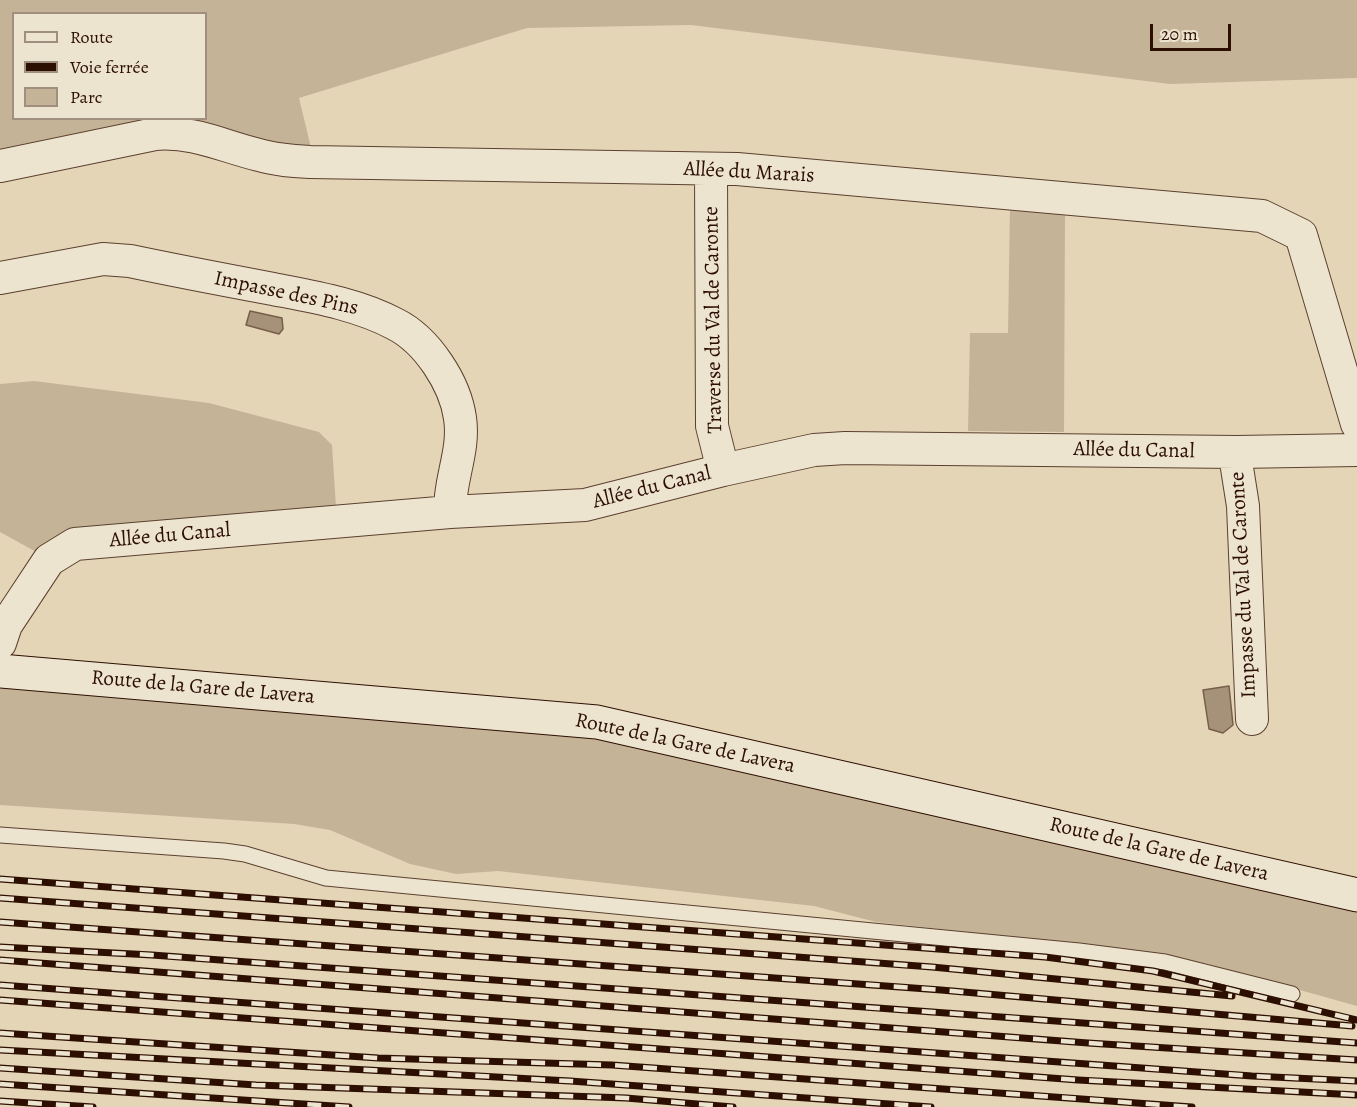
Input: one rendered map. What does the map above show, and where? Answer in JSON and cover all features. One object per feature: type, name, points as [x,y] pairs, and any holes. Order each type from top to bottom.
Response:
[{"type":"street","name":"Allée du Marais","points":[[0,166],[155,134],[176,133],[195,135],[266,157],[310,162],[737,169],[1262,216],[1301,235],[1357,424]]},
{"type":"street","name":"Traverse du Val de Caronte","points":[[711,169],[712,426],[723,470]]},
{"type":"street","name":"Impasse des Pins","points":[[0,278],[103,259],[130,261],[337,302],[397,324],[417,341],[435,362],[454,396],[460,417],[462,440],[452,479],[450,512]]},
{"type":"street","name":"Allée du Canal","points":[[0,643],[15,609],[49,560],[75,544],[450,512],[585,506],[723,470],[814,450],[844,448],[1237,452],[1357,450]]},
{"type":"street","name":"Impasse du Val de Caronte","points":[[1237,452],[1243,506],[1252,719]]},
{"type":"street","name":"Route de la Gare de Lavera","points":[[0,671],[597,722],[1357,895]]},
{"type":"lane","points":[[0,836],[224,851],[245,854],[326,878],[1079,951],[1165,962],[1292,994]]},
{"type":"green space","points":[[0,0],[1357,0],[1357,78],[1170,84],[691,25],[527,28],[299,98],[312,152],[262,144],[0,156]]},
{"type":"green space","points":[[1010,208],[1065,214],[1064,432],[968,431],[970,333],[1008,333]]},
{"type":"green space","points":[[34,381],[209,403],[319,432],[332,445],[336,507],[40,554],[0,532],[0,384]]},
{"type":"green space","points":[[0,688],[577,733],[1357,911],[1357,1006],[1207,964],[1129,950],[876,922],[814,906],[498,871],[456,874],[410,864],[330,830],[294,824],[0,805]]},
{"type":"shaded area","points":[[250,311],[282,318],[283,329],[279,334],[246,325]]},
{"type":"shaded area","points":[[1229,686],[1233,725],[1223,733],[1209,729],[1203,690]]},
{"type":"railway","points":[[0,879],[1045,957],[1153,971],[1357,1020]]},
{"type":"railway","points":[[0,898],[932,967],[1232,996]]},
{"type":"railway","points":[[0,922],[941,990],[1352,1026]]},
{"type":"railway","points":[[0,947],[152,955],[1357,1043]]},
{"type":"railway","points":[[0,960],[1088,1043],[1357,1060]]},
{"type":"railway","points":[[0,985],[1252,1076],[1357,1081]]},
{"type":"railway","points":[[0,1000],[1078,1080],[1357,1095]]},
{"type":"railway","points":[[0,1033],[378,1058],[612,1065],[1192,1107]]},
{"type":"railway","points":[[0,1050],[570,1081],[931,1107]]},
{"type":"railway","points":[[0,1068],[256,1085],[626,1098],[733,1107]]},
{"type":"railway","points":[[0,1084],[349,1107]]},
{"type":"railway","points":[[0,1101],[93,1107]]}]
